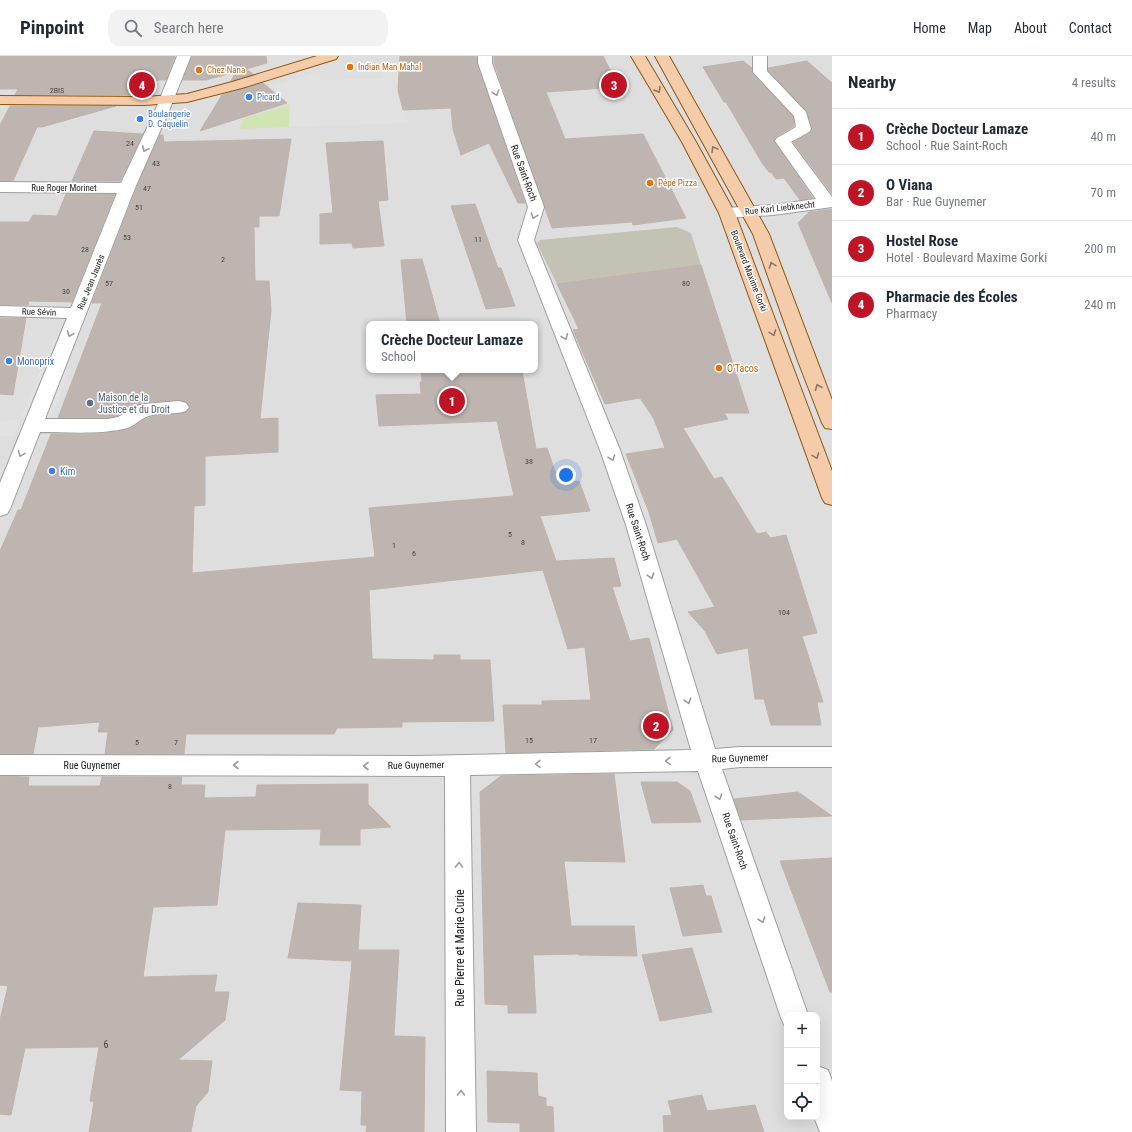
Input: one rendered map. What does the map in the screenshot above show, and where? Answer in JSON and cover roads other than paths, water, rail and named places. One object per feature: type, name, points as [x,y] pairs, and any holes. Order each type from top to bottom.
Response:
[{"type":"main road","points":[[0,100],[144,101],[187,98],[237,85],[331,56]]},
{"type":"main road","name":"Boulevard Maxime Gorki","points":[[638,56],[689,142],[727,213],[832,498]]},
{"type":"main road","points":[[662,56],[761,234],[807,361],[832,420]]},
{"type":"street","name":"Rue Jean Jaurès","points":[[0,509],[127,188],[184,56]]},
{"type":"street","name":"Rue Saint-Roch","points":[[485,56],[485,63],[536,207],[526,240],[610,450],[628,503],[707,760],[793,1012]]},
{"type":"street","points":[[760,56],[760,72],[801,115],[804,129],[782,141],[829,203]]},
{"type":"street","name":"Rue Roger Morinet","points":[[0,187],[127,188]]},
{"type":"street","name":"Rue Karl Liebknecht","points":[[727,213],[750,212],[829,203]]},
{"type":"street","name":"Rue Sévin","points":[[0,311],[78,313]]},
{"type":"street","points":[[32,426],[108,425],[123,423],[144,410],[179,407]]},
{"type":"street","name":"Rue Guynemer","points":[[0,765],[419,766],[707,760],[740,757],[832,757]]},
{"type":"street","name":"Rue Pierre et Marie Curie","points":[[456,765],[458,782],[461,1132]]},
{"type":"street","points":[[818,1084],[832,1125]]},
{"type":"place","name":"Indian Man Mahal","points":[[350,67]]},
{"type":"place","name":"Chez Nana","points":[[199,70]]},
{"type":"place","name":"Pharmacie des Écoles","points":[[142,85]]},
{"type":"place","name":"Hostel Rose","points":[[614,85]]},
{"type":"place","name":"Picard","points":[[249,97]]},
{"type":"place","name":"Boulangerie D. Caquelin","points":[[140,119]]},
{"type":"place","name":"Pépé Pizza","points":[[650,183]]},
{"type":"place","name":"Monoprix","points":[[9,361]]},
{"type":"place","name":"O'Tacos","points":[[719,368]]},
{"type":"place","name":"Crèche Docteur Lamaze","points":[[452,401]]},
{"type":"place","name":"Maison de la Justice et du Droit","points":[[90,403]]},
{"type":"place","name":"Kim","points":[[52,471]]},
{"type":"place","name":"O Viana","points":[[656,726]]}]
